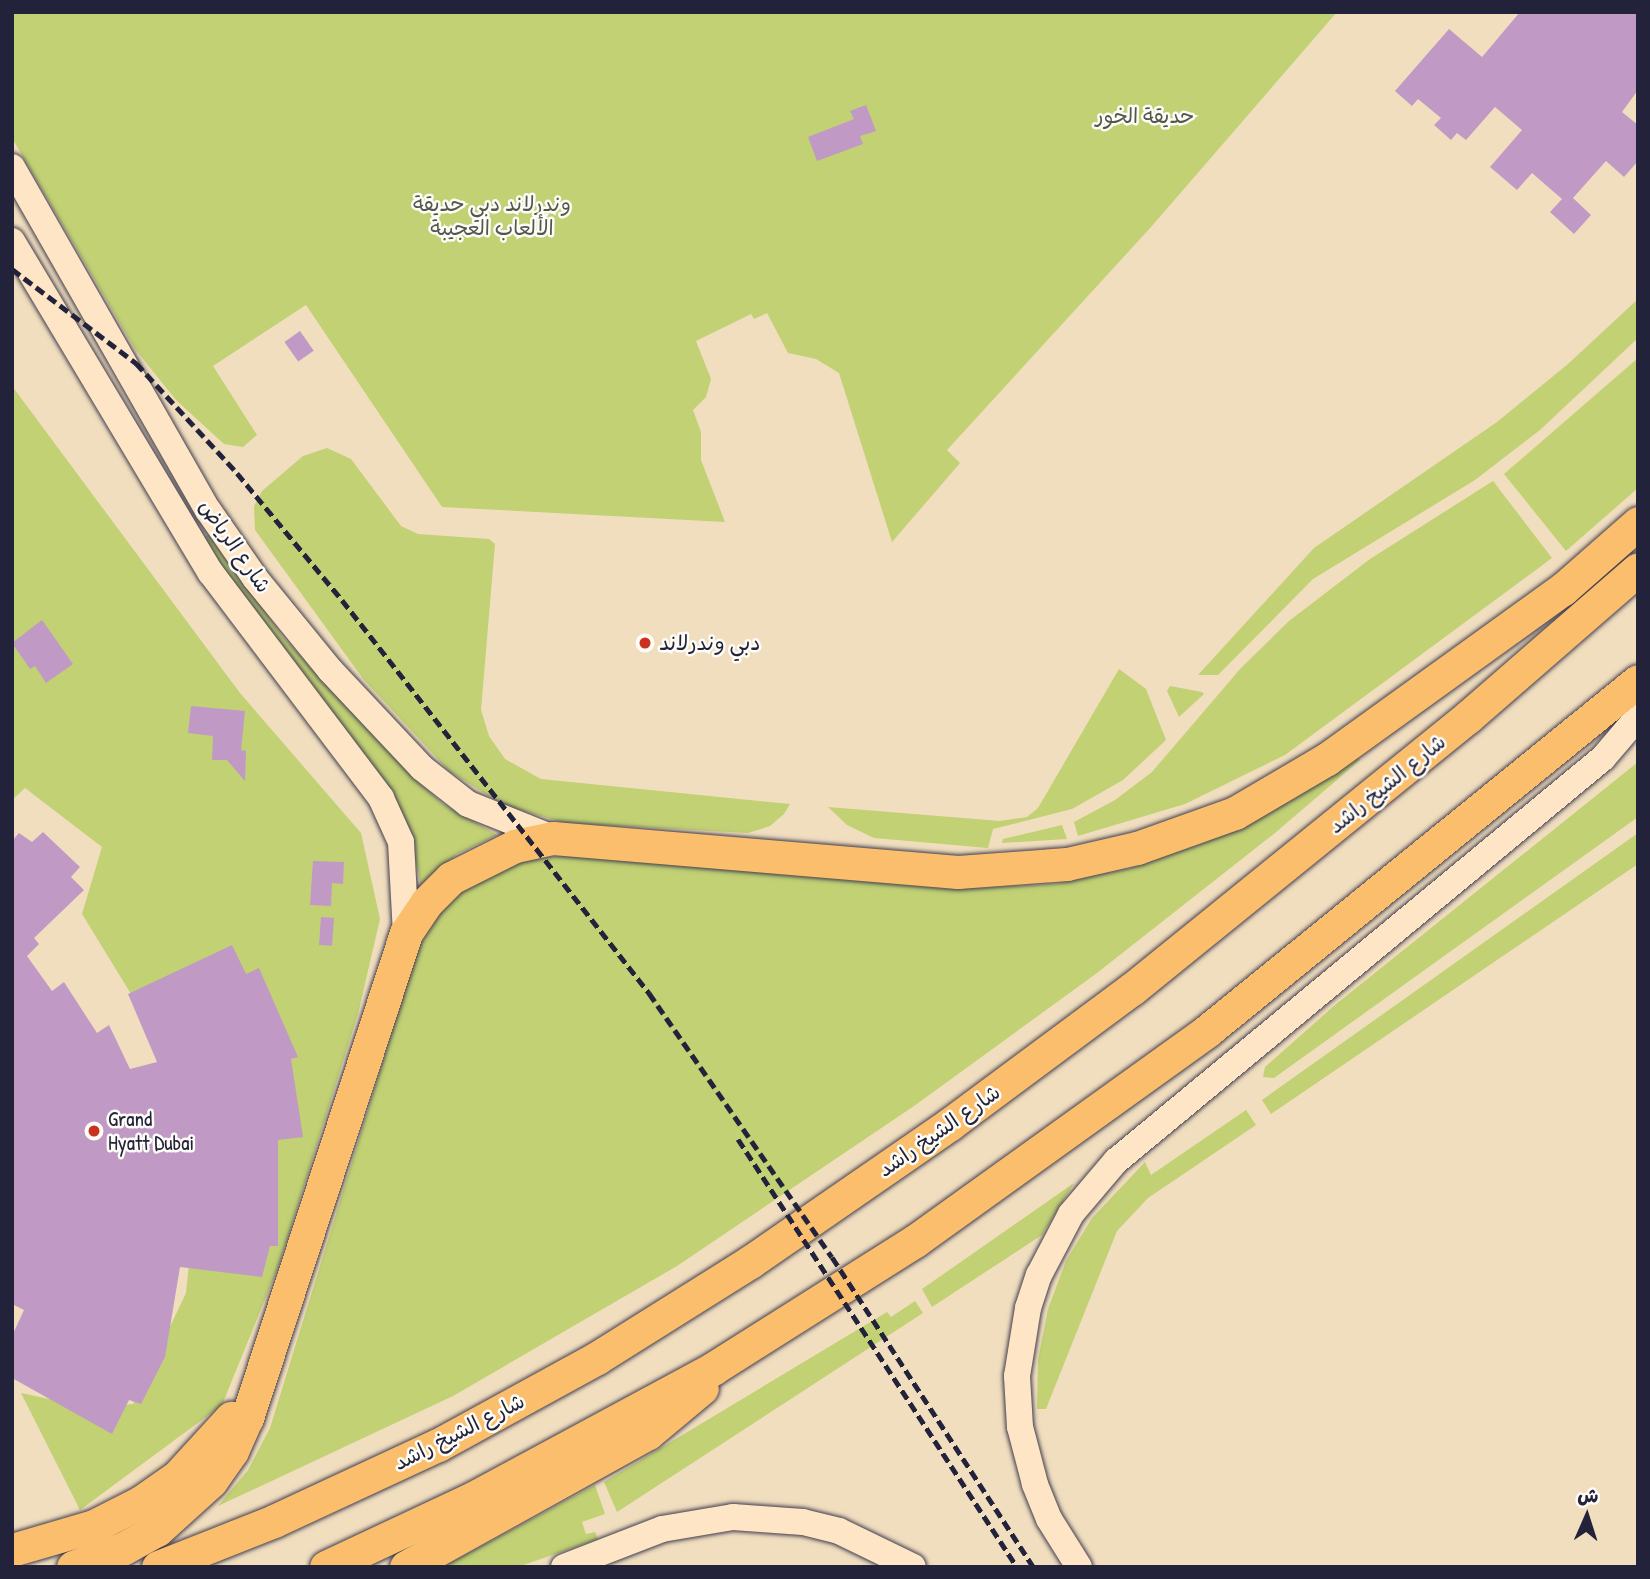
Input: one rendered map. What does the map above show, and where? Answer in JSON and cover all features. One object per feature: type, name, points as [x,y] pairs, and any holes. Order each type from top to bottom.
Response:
[{"type":"highway","points":[[73,1567],[124,1548],[185,1508],[232,1451],[258,1383],[406,933],[426,903],[480,860],[515,846],[552,838],[958,872],[1067,864],[1137,848],[1235,813],[1327,759],[1563,589],[1638,523]]},
{"type":"highway","name":"شارع الشيخ راشد","points":[[158,1567],[274,1521],[438,1445],[597,1358],[750,1262],[950,1124],[1132,989],[1468,718],[1638,569]]},
{"type":"highway","points":[[326,1567],[473,1498],[714,1368],[915,1241],[1206,1031],[1638,681]]},
{"type":"highway","points":[[406,1567],[668,1420],[703,1387],[714,1368]]},
{"type":"highway","points":[[12,1550],[94,1525],[141,1502],[205,1450],[258,1383]]},
{"type":"main road","name":"شارع الرياض","points":[[12,167],[208,510],[249,569],[330,670],[422,768],[468,804],[552,838]]},
{"type":"main road","name":"شارع الرياض","points":[[12,242],[229,600],[381,798],[401,842],[406,933]]},
{"type":"main road","points":[[135,444],[147,453],[182,500],[208,510]]},
{"type":"main road","points":[[1079,1567],[1049,1519],[1035,1484],[1020,1427],[1017,1376],[1035,1286],[1071,1214],[1116,1161],[1603,758],[1638,717]]},
{"type":"main road","points":[[564,1567],[662,1529],[733,1517],[792,1521],[839,1531],[913,1567]]},
{"type":"green space","name":"وندرلاند دبي حديقة الألعاب العجيبة","points":[[12,12],[1337,12],[1151,227],[947,450],[960,463],[892,542],[839,373],[816,359],[788,353],[767,313],[754,319],[751,314],[696,341],[711,379],[706,397],[693,410],[701,432],[701,460],[725,522],[442,507],[306,305],[213,366],[257,435],[243,447],[224,444],[176,400],[135,349],[12,138]]},
{"type":"green space","points":[[1638,299],[1638,338],[1540,430],[1475,480],[1313,579],[1218,675],[1198,675],[1314,548],[1497,422],[1568,364]]},
{"type":"green space","points":[[1638,358],[1638,488],[1566,551],[1504,474]]},
{"type":"green space","points":[[12,386],[240,693],[361,833],[380,919],[358,1014],[279,1265],[222,1405],[80,1510],[21,1393],[91,1408],[133,1404],[186,1293],[199,1164],[139,1007],[82,914],[102,847],[25,788],[12,800]]},
{"type":"green space","points":[[327,448],[351,459],[401,526],[418,534],[489,539],[495,544],[481,710],[489,736],[505,759],[541,779],[790,804],[784,814],[770,826],[748,833],[565,823],[503,805],[449,771],[364,680],[255,530],[254,506],[262,491],[303,456]]},
{"type":"green space","points":[[1493,481],[1552,558],[1285,755],[1185,804],[1078,836],[1074,822],[1115,800],[1152,772],[1241,668],[1289,621],[1370,559]]},
{"type":"green space","points":[[210,534],[283,637],[413,777],[443,804],[497,835],[457,854],[421,886],[411,838],[203,538]]},
{"type":"green space","points":[[1119,669],[1146,689],[1166,740],[1123,780],[1072,809],[993,829],[988,848],[874,838],[847,825],[828,807],[1000,821],[1027,817],[1038,808]]},
{"type":"green space","points":[[1170,686],[1204,694],[1179,717],[1167,691]]},
{"type":"green space","points":[[1358,757],[1360,760],[1275,833],[1097,973],[914,1106],[677,1266],[453,1396],[218,1506],[248,1470],[270,1428],[418,948],[438,915],[465,888],[517,861],[574,854],[883,883],[976,888],[1055,884],[1132,868],[1201,844],[1295,798]]},
{"type":"green space","points":[[1638,762],[1638,817],[1274,1078],[1263,1077],[1265,1067],[1335,1005]]},
{"type":"green space","points":[[1062,825],[1067,839],[1002,843],[1003,839]]},
{"type":"green space","points":[[1638,833],[1638,864],[1271,1114],[1262,1100]]},
{"type":"green space","points":[[1246,1110],[1256,1125],[1148,1198],[1117,1231],[1046,1409],[1037,1409],[1038,1359],[1048,1309],[1066,1261],[1092,1218],[1145,1162],[1151,1175]]},
{"type":"green space","points":[[1074,1183],[1042,1235],[932,1307],[922,1289]]},
{"type":"green space","points":[[915,1301],[923,1313],[617,1512],[604,1482],[887,1312],[891,1317]]},
{"type":"green space","points":[[595,1485],[605,1514],[582,1522],[586,1534],[595,1532],[598,1539],[518,1567],[443,1567]]},
{"type":"building","points":[[1520,12],[1638,12],[1638,90],[1622,112],[1638,125],[1638,161],[1624,177],[1606,161],[1573,198],[1591,215],[1574,234],[1550,212],[1562,199],[1532,173],[1517,190],[1490,167],[1522,130],[1495,107],[1466,140],[1457,133],[1451,140],[1434,125],[1441,118],[1418,99],[1412,106],[1395,91],[1449,29],[1482,57]]},
{"type":"building","points":[[866,105],[876,131],[860,136],[863,144],[817,161],[808,137],[854,119],[850,111]]},
{"type":"building","points":[[300,331],[314,351],[298,362],[284,342]]},
{"type":"building","points":[[42,620],[73,664],[46,683],[35,666],[30,669],[12,643]]},
{"type":"building","points":[[191,706],[245,711],[241,750],[246,751],[245,781],[227,760],[212,760],[213,736],[188,733]]},
{"type":"building","name":"Grand Hyatt Dubai","points":[[43,832],[80,867],[71,877],[84,890],[34,938],[39,944],[27,956],[52,991],[64,982],[97,1033],[109,1025],[130,1069],[157,1062],[128,994],[232,945],[246,974],[259,968],[298,1057],[291,1059],[303,1137],[278,1140],[278,1246],[270,1246],[262,1277],[180,1267],[165,1357],[141,1404],[129,1400],[112,1434],[12,1378],[12,1336],[24,1310],[12,1304],[12,841],[19,833],[32,842]]},
{"type":"building","points":[[313,861],[344,862],[343,884],[332,883],[331,906],[310,905]]},
{"type":"building","points":[[321,917],[334,918],[332,946],[319,945]]},
{"type":"railway","points":[[12,269],[136,363],[237,473],[342,600],[649,993],[832,1257],[1033,1567]]},
{"type":"railway","points":[[738,1139],[1017,1567]]},
{"type":"place","name":"دبي وندرلاند","points":[[645,643]]},
{"type":"place","name":"Grand Hyatt Dubai","points":[[94,1131]]},
{"type":"park label","name":"حديقة الخور","points":[[1145,116]]}]
